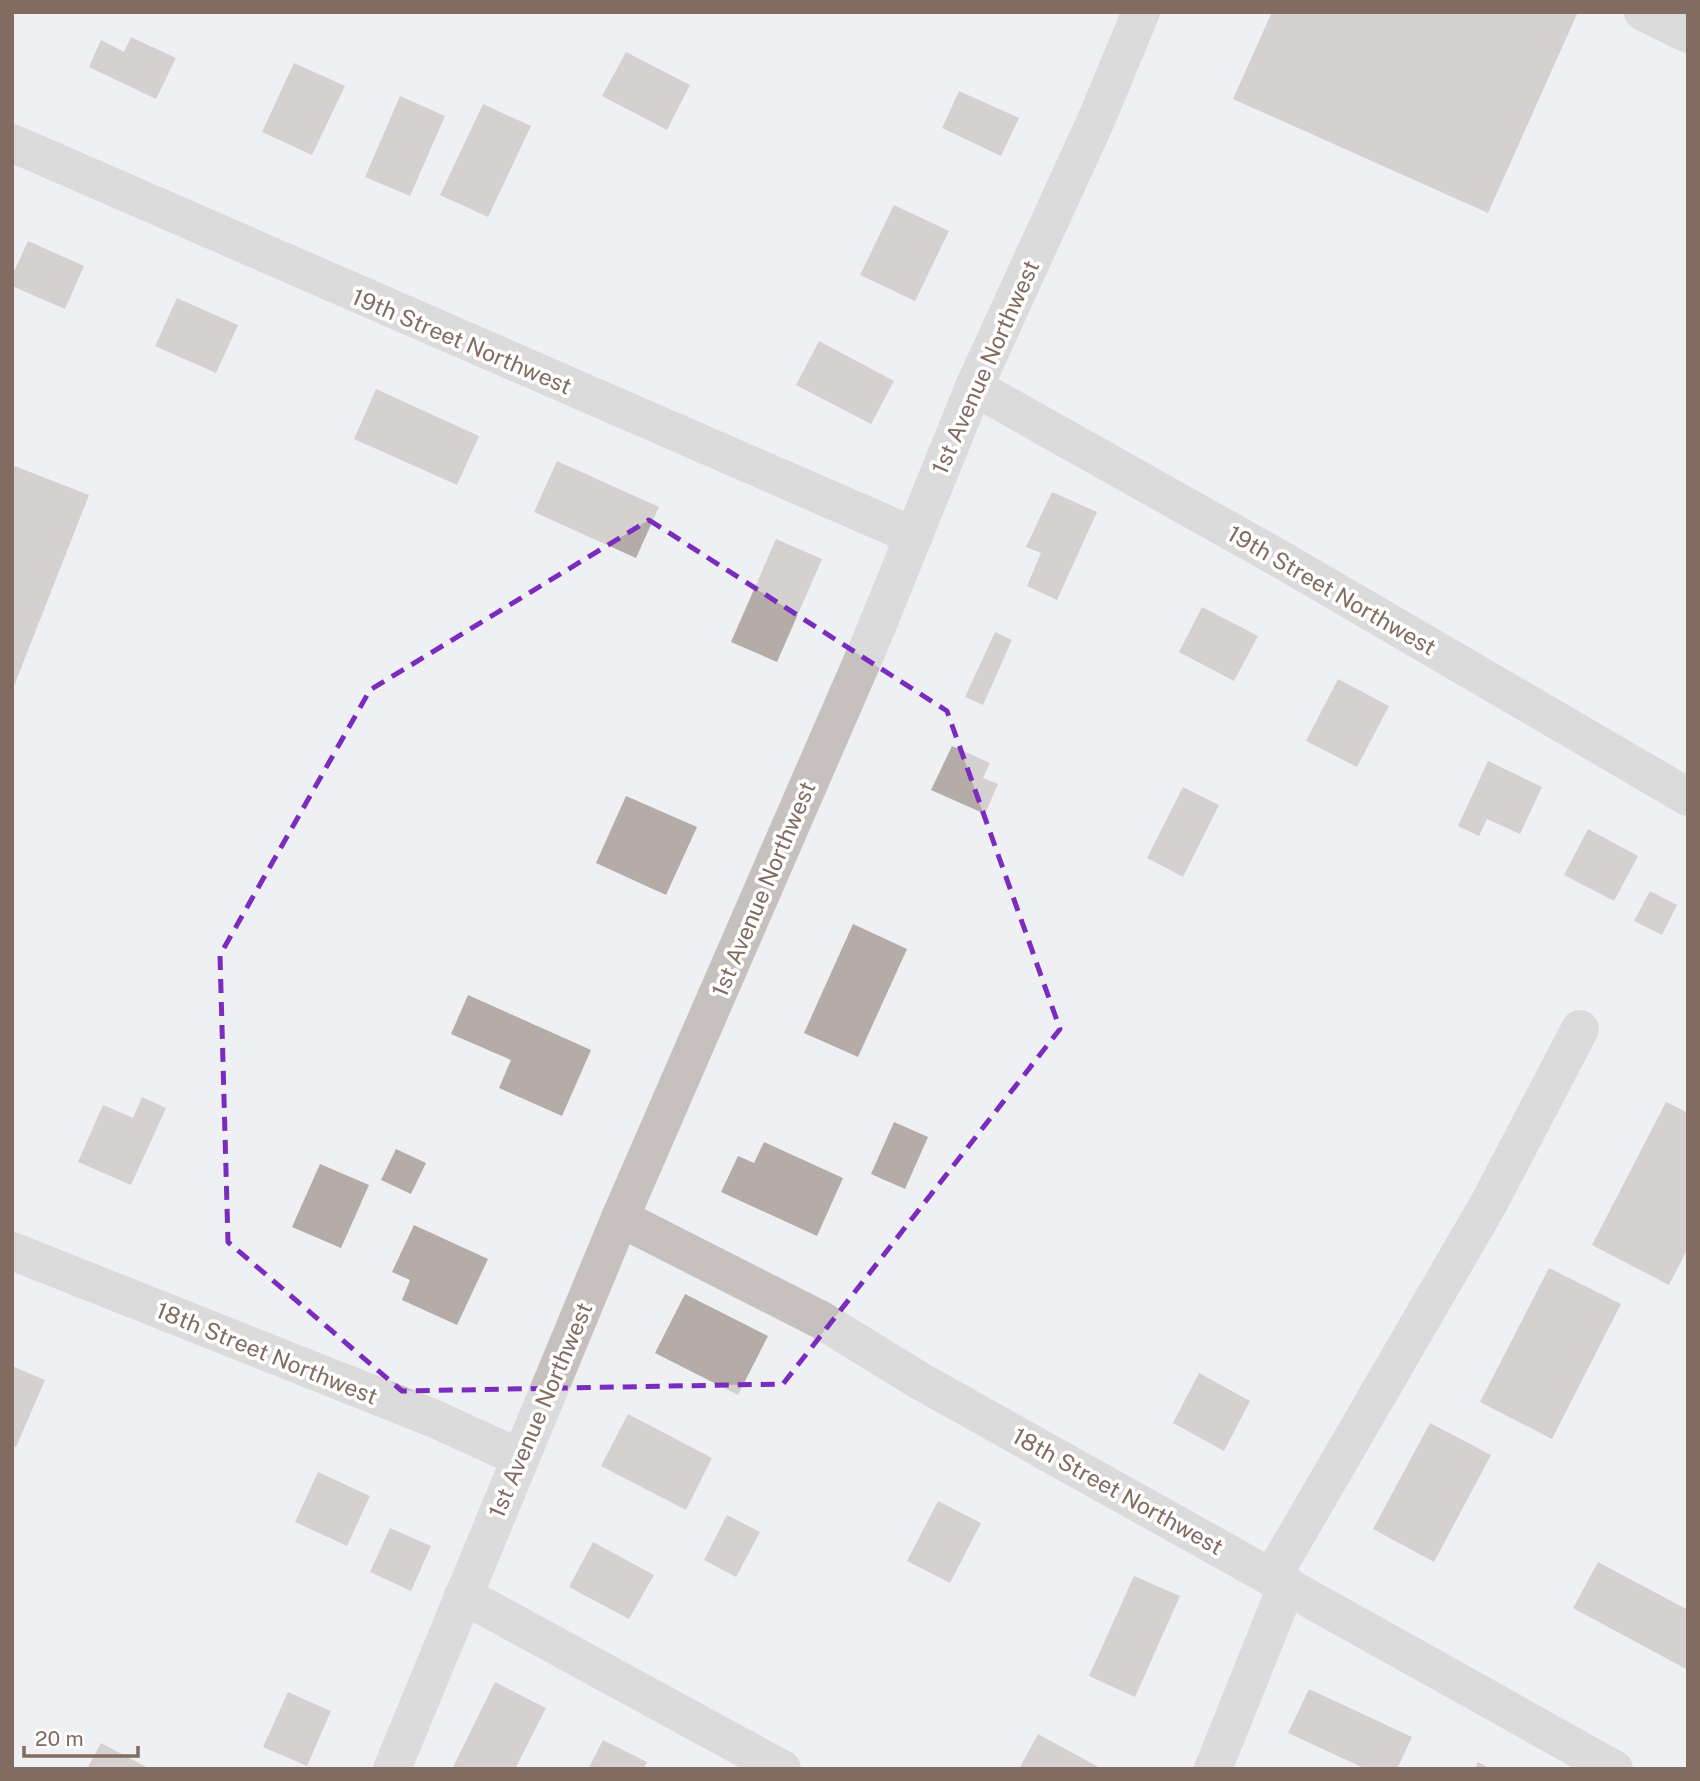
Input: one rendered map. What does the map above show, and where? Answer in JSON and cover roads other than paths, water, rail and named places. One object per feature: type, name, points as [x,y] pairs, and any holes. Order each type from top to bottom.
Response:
[{"type":"street","name":"1st Avenue Northwest","points":[[392,1769],[620,1219],[914,536],[974,387],[1097,118],[1141,12]]},
{"type":"street","points":[[1643,12],[1688,34]]},
{"type":"street","name":"19th Street Northwest","points":[[12,144],[914,536]]},
{"type":"street","name":"19th Street Northwest","points":[[974,387],[1299,570],[1688,797]]},
{"type":"street","points":[[1213,1769],[1279,1581],[1489,1203],[1580,1029]]},
{"type":"street","name":"18th Street Northwest","points":[[620,1219],[713,1263],[821,1320],[920,1381],[1614,1769]]},
{"type":"street","name":"18th Street Northwest","points":[[12,1251],[435,1419],[520,1458]]},
{"type":"street","points":[[463,1595],[782,1769]]}]
